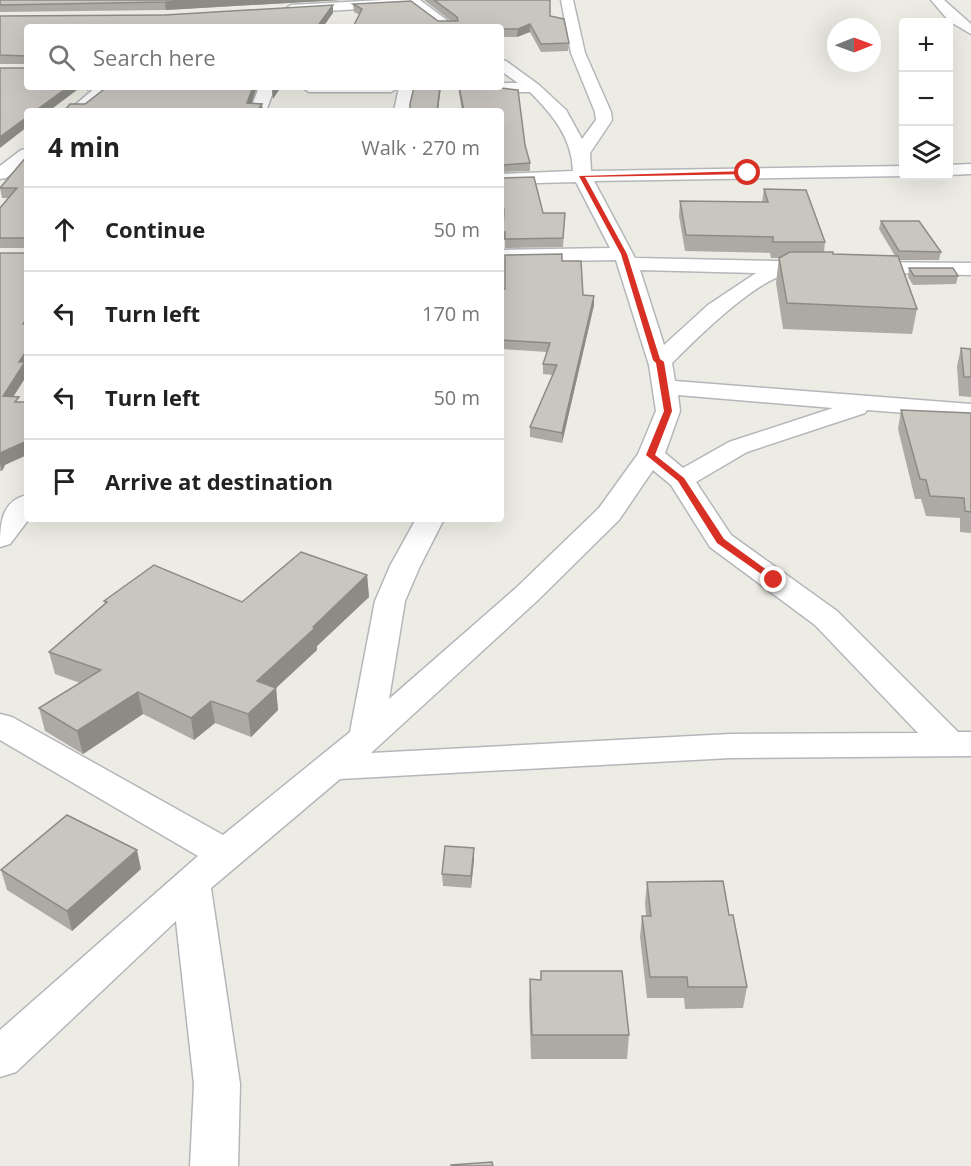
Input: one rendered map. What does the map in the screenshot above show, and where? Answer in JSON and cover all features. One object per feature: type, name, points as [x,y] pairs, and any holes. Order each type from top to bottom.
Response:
[{"type":"street","points":[[567,0],[578,53],[603,112],[604,120],[581,165]]},
{"type":"street","points":[[937,0],[954,18],[971,30]]},
{"type":"street","points":[[280,10],[319,13],[413,1],[445,24]]},
{"type":"street","points":[[319,13],[332,22]]},
{"type":"street","points":[[0,1058],[191,883],[367,737],[527,594],[609,514],[651,455],[668,411],[662,374],[626,259],[581,165],[560,113],[534,88],[504,66]]},
{"type":"street","points":[[504,87],[534,88]]},
{"type":"street","points":[[79,108],[101,90]]},
{"type":"street","points":[[259,108],[266,90]]},
{"type":"street","points":[[403,108],[406,90]]},
{"type":"street","points":[[0,176],[24,156]]},
{"type":"street","points":[[504,178],[581,165],[899,171]]},
{"type":"street","points":[[953,170],[971,169]]},
{"type":"street","points":[[0,176],[24,177]]},
{"type":"street","points":[[504,256],[626,259],[783,268],[971,268]]},
{"type":"street","points":[[662,374],[702,321],[745,288],[783,268]]},
{"type":"street","points":[[662,374],[868,404],[971,411]]},
{"type":"street","points":[[681,480],[738,447],[868,404]]},
{"type":"street","points":[[651,455],[681,480],[720,541],[826,618],[960,744]]},
{"type":"street","points":[[0,538],[24,506]]},
{"type":"street","points":[[367,737],[377,667],[390,601],[405,566],[428,522]]},
{"type":"street","points":[[0,725],[225,854]]},
{"type":"street","points":[[331,766],[730,746],[960,744]]},
{"type":"street","points":[[191,883],[217,1083],[214,1166]]},
{"type":"building","points":[[0,0],[205,0],[0,5]]},
{"type":"building","points":[[434,0],[550,0],[550,16],[564,19],[569,43],[541,44],[530,24],[518,29],[504,29],[504,24],[354,24],[362,9],[353,4],[411,1],[438,21],[458,21],[457,17]]},
{"type":"building","points":[[333,5],[319,24],[24,24],[24,56],[0,55],[0,16],[165,15]]},
{"type":"building","points":[[0,68],[24,68],[24,90],[64,90],[39,108],[24,108],[24,119],[0,137]]},
{"type":"building","points":[[103,90],[252,90],[247,103],[262,104],[259,108],[67,108],[70,104],[85,104]]},
{"type":"building","points":[[413,90],[440,90],[437,108],[410,108]]},
{"type":"building","points":[[460,90],[518,90],[525,145],[530,163],[504,165],[504,108],[463,108]]},
{"type":"building","points":[[24,160],[24,238],[0,238],[0,208],[17,188],[0,188]]},
{"type":"building","points":[[534,177],[543,213],[565,213],[563,238],[505,239],[504,178]]},
{"type":"building","points":[[764,189],[806,190],[825,242],[773,242],[773,237],[686,235],[680,201],[768,202]]},
{"type":"building","points":[[881,221],[919,221],[941,252],[899,251]]},
{"type":"building","points":[[790,252],[898,256],[917,309],[787,303],[779,258]]},
{"type":"building","points":[[0,253],[24,253],[24,354],[19,362],[24,364],[3,396],[19,397],[15,402],[24,402],[24,442],[2,452],[0,456]]},
{"type":"building","points":[[562,254],[562,261],[581,261],[583,295],[594,296],[562,433],[530,427],[557,365],[543,364],[550,343],[504,340],[505,255]]},
{"type":"building","points":[[909,268],[953,268],[958,276],[914,276]]},
{"type":"building","points":[[961,348],[971,349],[971,377],[964,377]]},
{"type":"building","points":[[901,410],[971,413],[971,512],[965,511],[964,498],[930,496],[926,480],[920,479]]},
{"type":"building","points":[[301,552],[367,575],[313,627],[315,628],[257,681],[276,688],[248,714],[211,701],[191,718],[138,692],[77,731],[39,708],[101,670],[49,652],[107,602],[104,601],[154,565],[242,602]]},
{"type":"building","points":[[67,815],[137,850],[67,911],[1,870]]},
{"type":"building","points":[[445,846],[474,848],[471,876],[442,874]]},
{"type":"building","points":[[723,881],[729,915],[733,915],[747,987],[688,987],[687,977],[650,977],[642,916],[651,916],[647,882]]},
{"type":"building","points":[[541,971],[622,971],[629,1035],[532,1035],[530,979],[541,980]]},
{"type":"building","points":[[492,1162],[493,1166],[451,1166],[451,1165]]},
{"type":"route","points":[[748,173],[582,176],[624,254],[657,360],[660,362],[668,411],[651,455],[681,480],[720,541],[774,580]]}]
